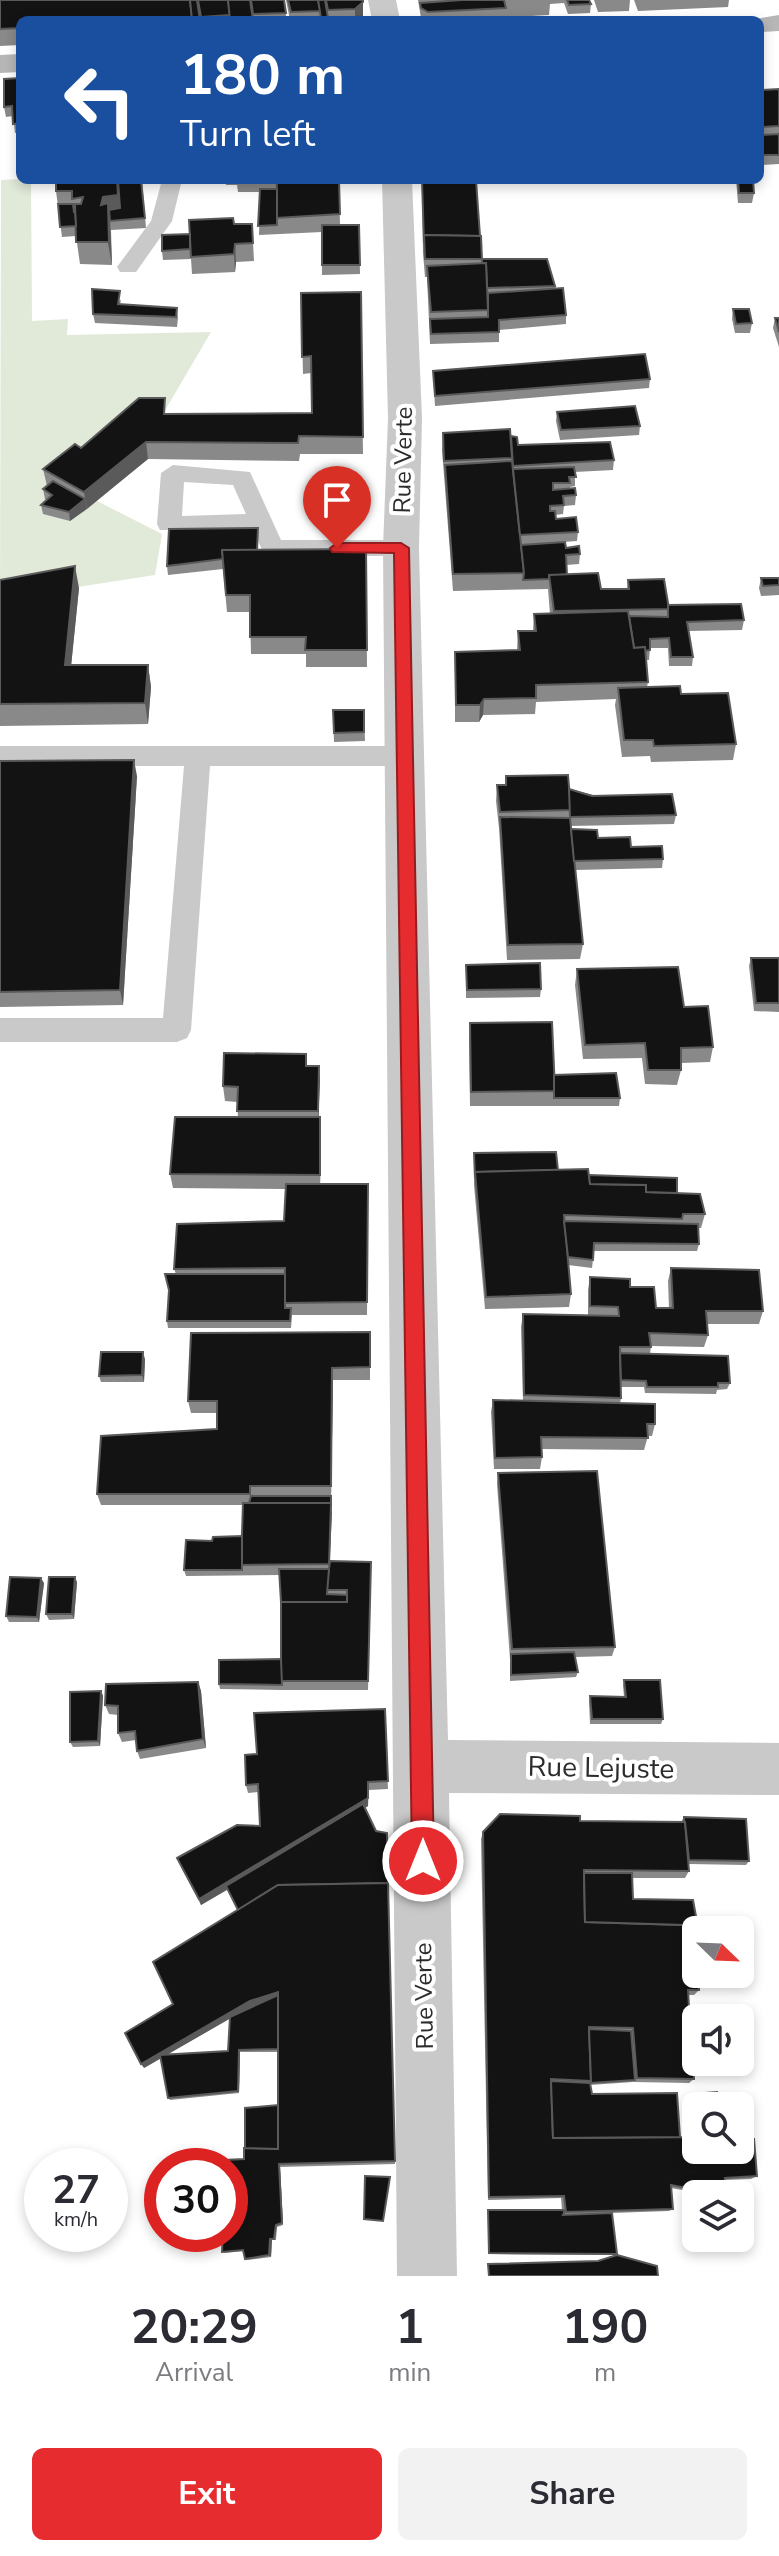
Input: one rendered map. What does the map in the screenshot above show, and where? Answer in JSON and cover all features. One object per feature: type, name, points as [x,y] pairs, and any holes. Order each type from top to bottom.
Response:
[{"type":"street","name":"Rue Verte","points":[[397,184],[405,418],[401,548],[422,1766],[427,2276]]},
{"type":"street","name":"Rue Lejuste","points":[[422,1766],[779,1769]]},
{"type":"lane","points":[[128,267],[161,221],[171,184]]},
{"type":"lane","points":[[264,522],[273,548],[401,548]]},
{"type":"lane","points":[[0,756],[404,756]]},
{"type":"lane","points":[[0,1030],[177,1030],[198,756]]},
{"type":"green space","points":[[16,179],[16,184],[31,184],[32,321],[68,319],[67,335],[211,332],[153,431],[93,499],[162,534],[155,575],[0,599],[1,180]]},
{"type":"building","points":[[0,0],[190,0],[192,16],[16,16],[16,28],[0,29]]},
{"type":"building","points":[[190,0],[197,0],[199,16],[192,16]]},
{"type":"building","points":[[198,0],[228,0],[230,15],[201,16]]},
{"type":"building","points":[[228,0],[250,0],[252,16],[230,16]]},
{"type":"building","points":[[251,0],[284,0],[286,13],[253,14]]},
{"type":"building","points":[[288,0],[318,0],[321,11],[291,12]]},
{"type":"building","points":[[318,0],[325,0],[328,16],[321,16]]},
{"type":"building","points":[[326,0],[363,2],[355,9],[328,10]]},
{"type":"building","points":[[504,0],[506,8],[428,12],[421,8],[420,3]]},
{"type":"building","points":[[567,0],[589,0],[591,4],[569,5]]},
{"type":"building","points":[[16,78],[16,124],[13,124],[12,106],[4,107],[4,79]]},
{"type":"building","points":[[779,89],[779,126],[764,127],[764,90]]},
{"type":"building","points":[[779,134],[779,155],[764,155],[764,135]]},
{"type":"building","points":[[56,184],[117,184],[118,195],[103,197],[101,205],[108,203],[109,242],[76,242],[75,204],[81,204],[83,197],[72,199],[72,191],[56,191]]},
{"type":"building","points":[[118,184],[141,184],[145,218],[110,221],[109,210],[120,208]]},
{"type":"building","points":[[277,184],[339,184],[340,214],[276,218]]},
{"type":"building","points":[[422,184],[476,184],[480,236],[424,235],[424,243]]},
{"type":"building","points":[[738,184],[753,184],[754,193],[739,193]]},
{"type":"building","points":[[260,189],[277,189],[277,225],[258,226]]},
{"type":"building","points":[[58,204],[73,204],[76,226],[60,227]]},
{"type":"building","points":[[233,218],[234,224],[252,224],[253,243],[235,244],[234,254],[191,257],[189,220]]},
{"type":"building","points":[[322,225],[359,225],[360,265],[322,265]]},
{"type":"building","points":[[190,234],[190,249],[162,251],[162,235]]},
{"type":"building","points":[[424,235],[481,236],[482,259],[425,259]]},
{"type":"building","points":[[482,259],[547,259],[555,286],[487,288],[486,263],[482,263]]},
{"type":"building","points":[[486,263],[488,310],[431,312],[427,266]]},
{"type":"building","points":[[563,288],[566,315],[499,320],[499,332],[431,334],[430,319],[488,317],[488,293]]},
{"type":"building","points":[[92,289],[120,291],[118,304],[177,308],[176,317],[93,314]]},
{"type":"building","points":[[361,292],[363,437],[299,436],[298,443],[146,442],[84,492],[43,469],[75,444],[81,448],[139,398],[165,398],[164,414],[312,413],[311,356],[302,357],[301,293]]},
{"type":"building","points":[[733,309],[749,309],[752,323],[736,324]]},
{"type":"building","points":[[645,354],[650,379],[435,396],[433,371]]},
{"type":"building","points":[[635,406],[640,426],[561,430],[557,412]]},
{"type":"building","points":[[510,429],[512,458],[444,461],[443,433]]},
{"type":"building","points":[[511,436],[517,437],[518,445],[610,442],[614,460],[513,466]]},
{"type":"building","points":[[512,461],[524,573],[453,574],[445,465]]},
{"type":"building","points":[[574,467],[576,477],[569,477],[570,483],[553,483],[553,490],[575,488],[576,495],[563,496],[564,505],[550,506],[550,511],[555,511],[556,519],[576,517],[578,532],[520,535],[513,469]]},
{"type":"building","points":[[53,481],[85,499],[69,512],[41,505],[52,495],[43,489]]},
{"type":"building","points":[[258,528],[257,550],[222,550],[223,559],[167,566],[169,529]]},
{"type":"building","points":[[565,542],[566,548],[579,546],[580,554],[566,555],[567,575],[523,580],[521,545]]},
{"type":"building","points":[[366,549],[367,650],[305,650],[306,637],[250,637],[250,595],[226,595],[222,550]]},
{"type":"building","points":[[75,566],[65,665],[148,665],[145,703],[0,704],[0,580]]},
{"type":"building","points":[[598,573],[601,589],[629,589],[628,580],[664,579],[669,609],[554,611],[549,575]]},
{"type":"building","points":[[761,578],[779,578],[779,585],[763,586]]},
{"type":"building","points":[[741,604],[744,620],[687,622],[693,657],[671,657],[669,638],[650,639],[650,650],[634,648],[629,616],[668,617],[668,605]]},
{"type":"building","points":[[628,611],[634,648],[645,647],[648,682],[536,685],[536,698],[484,699],[480,705],[456,705],[455,652],[520,650],[518,631],[536,631],[534,614]]},
{"type":"building","points":[[680,686],[681,694],[728,693],[736,744],[654,746],[653,740],[624,740],[618,688]]},
{"type":"building","points":[[333,710],[364,710],[364,732],[334,733]]},
{"type":"building","points":[[134,760],[120,990],[0,992],[0,761]]},
{"type":"building","points":[[568,775],[571,810],[500,812],[497,785],[506,785],[506,776]]},
{"type":"building","points":[[569,789],[592,796],[672,794],[676,815],[570,817]]},
{"type":"building","points":[[500,817],[570,818],[583,944],[508,945]]},
{"type":"building","points":[[571,829],[597,830],[598,838],[630,837],[631,847],[662,846],[663,859],[574,861]]},
{"type":"building","points":[[751,958],[779,958],[779,1003],[756,1003]]},
{"type":"building","points":[[540,963],[541,989],[467,990],[466,965]]},
{"type":"building","points":[[678,967],[684,1007],[708,1006],[713,1047],[681,1048],[681,1070],[648,1070],[645,1043],[585,1045],[577,969]]},
{"type":"building","points":[[552,1022],[555,1091],[471,1092],[470,1023]]},
{"type":"building","points":[[224,1053],[306,1054],[306,1066],[319,1066],[318,1111],[237,1111],[238,1087],[223,1086]]},
{"type":"building","points":[[616,1073],[620,1098],[554,1098],[554,1075]]},
{"type":"building","points":[[175,1117],[320,1117],[320,1175],[170,1174]]},
{"type":"building","points":[[556,1152],[558,1170],[475,1172],[475,1178],[474,1153]]},
{"type":"building","points":[[588,1169],[590,1184],[646,1185],[646,1192],[700,1194],[705,1214],[683,1214],[682,1219],[564,1215],[571,1294],[486,1297],[475,1172]]},
{"type":"building","points":[[589,1175],[677,1178],[677,1193],[646,1192],[646,1185],[590,1184]]},
{"type":"building","points":[[286,1184],[368,1184],[367,1302],[284,1303],[285,1268],[174,1269],[177,1224],[284,1221]]},
{"type":"building","points":[[564,1221],[698,1224],[699,1244],[594,1243],[593,1260],[568,1257]]},
{"type":"building","points":[[671,1268],[759,1270],[763,1311],[706,1311],[708,1335],[649,1333],[651,1347],[620,1347],[621,1398],[524,1395],[523,1314],[619,1316],[618,1307],[590,1306],[590,1277],[630,1279],[630,1287],[654,1287],[656,1308],[673,1308]]},
{"type":"building","points":[[165,1274],[285,1274],[285,1308],[291,1308],[290,1321],[167,1321],[169,1290]]},
{"type":"building","points":[[370,1332],[370,1367],[332,1368],[331,1486],[250,1486],[250,1494],[97,1494],[101,1436],[217,1429],[217,1401],[188,1401],[191,1333]]},
{"type":"building","points":[[101,1352],[143,1352],[142,1375],[99,1376]]},
{"type":"building","points":[[620,1353],[728,1356],[730,1383],[718,1383],[718,1387],[647,1387],[646,1381],[621,1380]]},
{"type":"building","points":[[493,1400],[655,1404],[655,1424],[647,1424],[648,1438],[541,1437],[542,1457],[495,1458]]},
{"type":"building","points":[[597,1471],[615,1647],[512,1649],[498,1473]]},
{"type":"building","points":[[251,1496],[331,1496],[331,1503],[249,1503]]},
{"type":"building","points":[[243,1503],[331,1503],[329,1564],[241,1565]]},
{"type":"building","points":[[242,1536],[242,1570],[184,1570],[186,1540],[212,1541],[213,1537]]},
{"type":"building","points":[[330,1561],[371,1562],[368,1681],[281,1681],[281,1602],[347,1602],[347,1590],[326,1590]]},
{"type":"building","points":[[279,1569],[329,1569],[327,1594],[347,1595],[347,1602],[281,1602]]},
{"type":"building","points":[[10,1577],[41,1578],[37,1617],[6,1616]]},
{"type":"building","points":[[49,1577],[75,1577],[72,1614],[46,1614]]},
{"type":"building","points":[[574,1652],[578,1672],[511,1675],[511,1654]]},
{"type":"building","points":[[281,1659],[282,1685],[219,1684],[219,1660]]},
{"type":"building","points":[[624,1680],[660,1680],[663,1719],[592,1719],[590,1696],[626,1697]]},
{"type":"building","points":[[198,1682],[203,1739],[137,1751],[135,1731],[118,1733],[118,1706],[105,1705],[106,1684]]},
{"type":"building","points":[[101,1691],[98,1741],[70,1742],[70,1692]]},
{"type":"building","points":[[385,1709],[388,1781],[368,1782],[368,1798],[199,1899],[177,1858],[237,1825],[260,1826],[258,1784],[246,1785],[245,1755],[257,1754],[254,1713]]},
{"type":"building","points":[[363,1804],[376,1831],[387,1833],[388,1883],[278,1885],[238,1910],[226,1886]]},
{"type":"building","points":[[500,1814],[580,1816],[580,1821],[685,1822],[689,1871],[584,1870],[585,1922],[682,1925],[682,1988],[699,1988],[688,1990],[689,2004],[682,2004],[682,2076],[694,2076],[694,2079],[637,2078],[633,2028],[589,2027],[591,2081],[551,2079],[553,2138],[682,2137],[682,2164],[754,2164],[754,2139],[757,2176],[682,2180],[682,2187],[671,2185],[673,2209],[566,2212],[564,2196],[489,2197],[483,1832]]},
{"type":"building","points":[[684,1817],[746,1819],[749,1861],[689,1860]]},
{"type":"building","points":[[584,1873],[632,1873],[633,1899],[693,1900],[696,1916],[682,1916],[682,1925],[585,1922]]},
{"type":"building","points":[[388,1883],[395,2161],[279,2164],[282,2223],[276,2225],[274,2239],[270,2239],[269,2255],[245,2259],[243,2252],[248,2252],[248,2148],[278,2149],[278,1992],[250,2001],[141,2064],[125,2033],[173,2004],[153,1962],[278,1885]]},
{"type":"building","points":[[278,1995],[278,2049],[239,2050],[238,2091],[168,2098],[160,2055],[228,2051],[230,2017]]},
{"type":"building","points":[[589,2029],[631,2031],[635,2080],[590,2083]]},
{"type":"building","points":[[551,2081],[590,2083],[592,2094],[677,2093],[680,2137],[553,2138]]},
{"type":"building","points":[[278,2105],[278,2149],[245,2148],[245,2108]]},
{"type":"building","points":[[365,2176],[390,2177],[383,2221],[364,2219]]},
{"type":"building","points":[[488,2210],[564,2210],[563,2215],[612,2213],[617,2254],[489,2253]]},
{"type":"building","points":[[617,2255],[657,2266],[658,2276],[489,2276],[488,2264],[598,2261]]},
{"type":"route","points":[[337,548],[401,548],[423,1861]]}]
